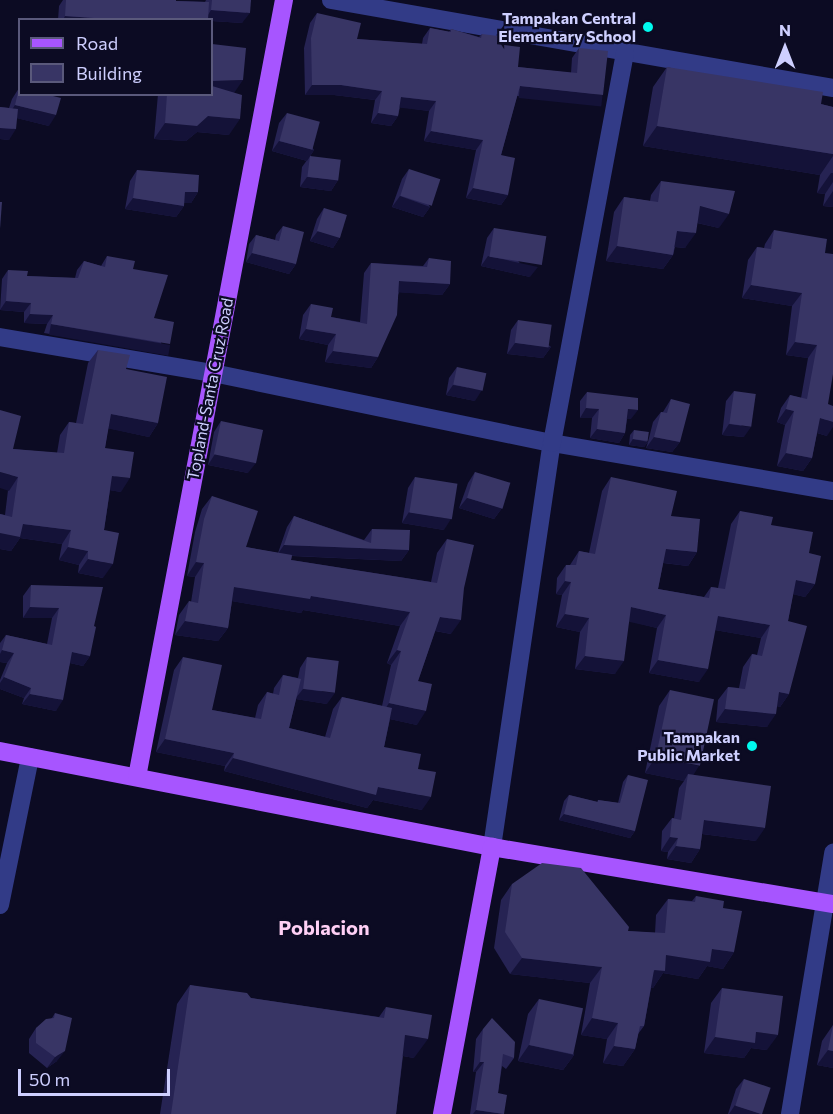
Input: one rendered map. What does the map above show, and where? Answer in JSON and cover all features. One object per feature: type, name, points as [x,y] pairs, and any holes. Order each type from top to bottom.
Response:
[{"type":"main road","name":"Topland-Santa Cruz Road","points":[[137,777],[284,0]]},
{"type":"main road","points":[[0,751],[492,847],[829,903]]},
{"type":"main road","points":[[442,1114],[492,847]]},
{"type":"street","points":[[331,0],[833,88]]},
{"type":"street","points":[[492,847],[552,443],[625,53]]},
{"type":"street","points":[[0,337],[213,374],[552,443],[833,491]]},
{"type":"street","points":[[0,905],[30,757]]},
{"type":"street","points":[[790,1114],[829,903],[833,853]]},
{"type":"building","points":[[66,0],[209,2],[208,18],[65,16]]},
{"type":"building","points":[[212,0],[251,0],[250,13],[211,10]]},
{"type":"building","points":[[317,13],[361,23],[357,39],[427,44],[430,28],[451,32],[451,29],[481,38],[482,34],[498,36],[497,44],[520,47],[518,67],[577,73],[579,48],[608,51],[603,95],[520,86],[501,155],[515,158],[508,195],[473,188],[483,140],[431,131],[436,101],[401,97],[398,116],[378,113],[382,91],[341,85],[312,85],[311,38]]},
{"type":"building","points":[[213,44],[246,48],[243,80],[213,81]]},
{"type":"building","points":[[667,67],[823,92],[821,104],[833,107],[833,154],[657,126]]},
{"type":"building","points":[[213,86],[242,95],[240,119],[208,116],[197,126],[165,123],[167,96],[213,96]]},
{"type":"building","points":[[18,92],[18,96],[61,98],[56,115],[15,105]]},
{"type":"building","points":[[0,107],[18,109],[16,129],[0,128]]},
{"type":"building","points":[[287,113],[320,122],[312,150],[279,141]]},
{"type":"building","points":[[310,156],[341,160],[338,181],[307,177]]},
{"type":"building","points":[[409,169],[440,179],[432,206],[400,196]]},
{"type":"building","points":[[137,170],[199,175],[198,192],[185,192],[184,206],[133,198]]},
{"type":"building","points":[[661,181],[735,191],[729,214],[700,206],[696,233],[677,231],[673,255],[617,246],[624,197],[658,202]]},
{"type":"building","points":[[0,202],[2,202],[0,229]]},
{"type":"building","points":[[324,208],[347,215],[340,238],[317,231]]},
{"type":"building","points":[[283,226],[304,232],[296,264],[252,253],[256,235],[279,241]]},
{"type":"building","points":[[494,228],[546,236],[542,265],[489,257]]},
{"type":"building","points":[[774,230],[827,239],[825,253],[833,254],[833,374],[828,404],[833,406],[833,422],[820,418],[812,458],[786,453],[794,411],[786,409],[790,395],[807,399],[817,345],[795,342],[802,293],[751,285],[757,247],[771,249]]},
{"type":"building","points":[[107,256],[135,261],[133,269],[168,275],[154,318],[174,322],[170,344],[51,324],[53,315],[30,314],[31,303],[6,301],[8,270],[28,271],[27,276],[78,278],[84,261],[105,267]]},
{"type":"building","points":[[429,258],[451,261],[450,284],[399,281],[397,315],[378,357],[333,351],[336,334],[306,329],[311,304],[333,308],[331,317],[367,324],[371,263],[427,267]]},
{"type":"building","points":[[518,320],[552,325],[548,348],[515,343]]},
{"type":"building","points":[[98,350],[130,355],[126,369],[167,377],[158,423],[111,414],[105,448],[134,452],[130,478],[112,476],[104,530],[119,533],[113,564],[88,559],[88,551],[68,547],[71,530],[23,524],[20,537],[0,533],[0,514],[12,517],[18,477],[0,472],[0,410],[21,416],[13,449],[64,453],[69,422],[83,424]]},
{"type":"building","points":[[457,367],[486,373],[483,391],[453,385]]},
{"type":"building","points":[[734,391],[756,394],[751,427],[729,424]]},
{"type":"building","points":[[587,392],[638,398],[638,410],[628,409],[625,433],[597,429],[599,409],[586,408]]},
{"type":"building","points":[[671,399],[690,404],[680,442],[654,437],[661,412],[667,413]]},
{"type":"building","points":[[221,421],[263,430],[256,463],[214,454]]},
{"type":"building","points":[[634,430],[649,432],[648,441],[633,439]]},
{"type":"building","points":[[475,472],[510,483],[502,509],[467,498]]},
{"type":"building","points":[[415,477],[457,484],[452,519],[409,513]]},
{"type":"building","points":[[611,477],[677,491],[671,516],[700,519],[697,552],[666,549],[658,589],[709,598],[711,587],[725,589],[740,511],[773,517],[771,525],[813,532],[809,553],[821,556],[815,584],[796,580],[788,621],[807,626],[789,694],[779,692],[776,714],[725,709],[728,687],[745,689],[752,654],[762,656],[770,625],[718,616],[708,669],[658,660],[666,615],[631,607],[624,661],[585,656],[589,618],[565,614],[571,582],[565,581],[566,565],[576,565],[579,551],[595,554]]},
{"type":"building","points":[[212,496],[258,511],[246,547],[292,555],[291,560],[437,583],[447,539],[474,545],[464,588],[461,620],[440,617],[418,681],[432,684],[426,711],[389,703],[401,651],[397,650],[410,612],[311,596],[310,599],[234,587],[228,628],[185,621],[189,601],[198,603],[204,563],[196,562],[204,519]]},
{"type":"building","points":[[294,516],[371,543],[372,529],[410,530],[409,550],[284,545]]},
{"type":"building","points":[[31,585],[103,587],[90,656],[72,652],[63,700],[30,694],[31,688],[4,677],[14,653],[2,650],[6,635],[52,645],[59,608],[30,607]]},
{"type":"building","points":[[183,657],[222,665],[212,710],[261,719],[267,692],[279,695],[283,675],[301,679],[289,728],[330,738],[342,697],[392,708],[384,747],[421,754],[418,769],[436,772],[431,797],[378,787],[376,795],[233,758],[234,753],[165,739]]},
{"type":"building","points":[[307,657],[339,661],[335,693],[303,689]]},
{"type":"building","points":[[670,690],[714,699],[700,766],[656,757]]},
{"type":"building","points":[[688,774],[771,786],[765,828],[704,820],[700,849],[676,846],[678,838],[670,837],[672,818],[681,820]]},
{"type":"building","points":[[628,775],[648,780],[635,831],[564,814],[569,795],[598,802],[598,800],[620,803]]},
{"type":"building","points":[[542,863],[581,868],[629,927],[628,931],[665,933],[668,899],[695,902],[696,896],[724,901],[723,908],[742,911],[734,952],[712,949],[710,962],[666,955],[665,971],[654,970],[644,1026],[640,1026],[635,1049],[614,1046],[618,1023],[592,1018],[602,967],[522,958],[505,932],[512,884]]},
{"type":"building","points":[[190,985],[247,993],[251,998],[384,1018],[386,1007],[432,1015],[428,1039],[405,1035],[396,1114],[171,1114]]},
{"type":"building","points":[[722,988],[783,996],[778,1035],[756,1032],[755,1043],[715,1037]]},
{"type":"building","points":[[539,999],[583,1008],[573,1054],[529,1045]]},
{"type":"building","points":[[55,1013],[72,1018],[65,1051],[55,1057],[36,1043],[36,1028],[46,1019],[54,1018]]},
{"type":"building","points":[[492,1018],[515,1042],[514,1058],[503,1054],[498,1093],[507,1095],[504,1114],[476,1110],[484,1062],[480,1062],[483,1029]]},
{"type":"building","points":[[833,1025],[833,1051],[828,1050]]},
{"type":"building","points":[[744,1079],[771,1088],[762,1114],[735,1106]]},
{"type":"place","name":"Tampakan Central Elementary School","points":[[648,27]]},
{"type":"place","name":"Tampakan Public Market","points":[[752,746]]},
{"type":"district","name":"Poblacion","points":[[324,927]]}]
